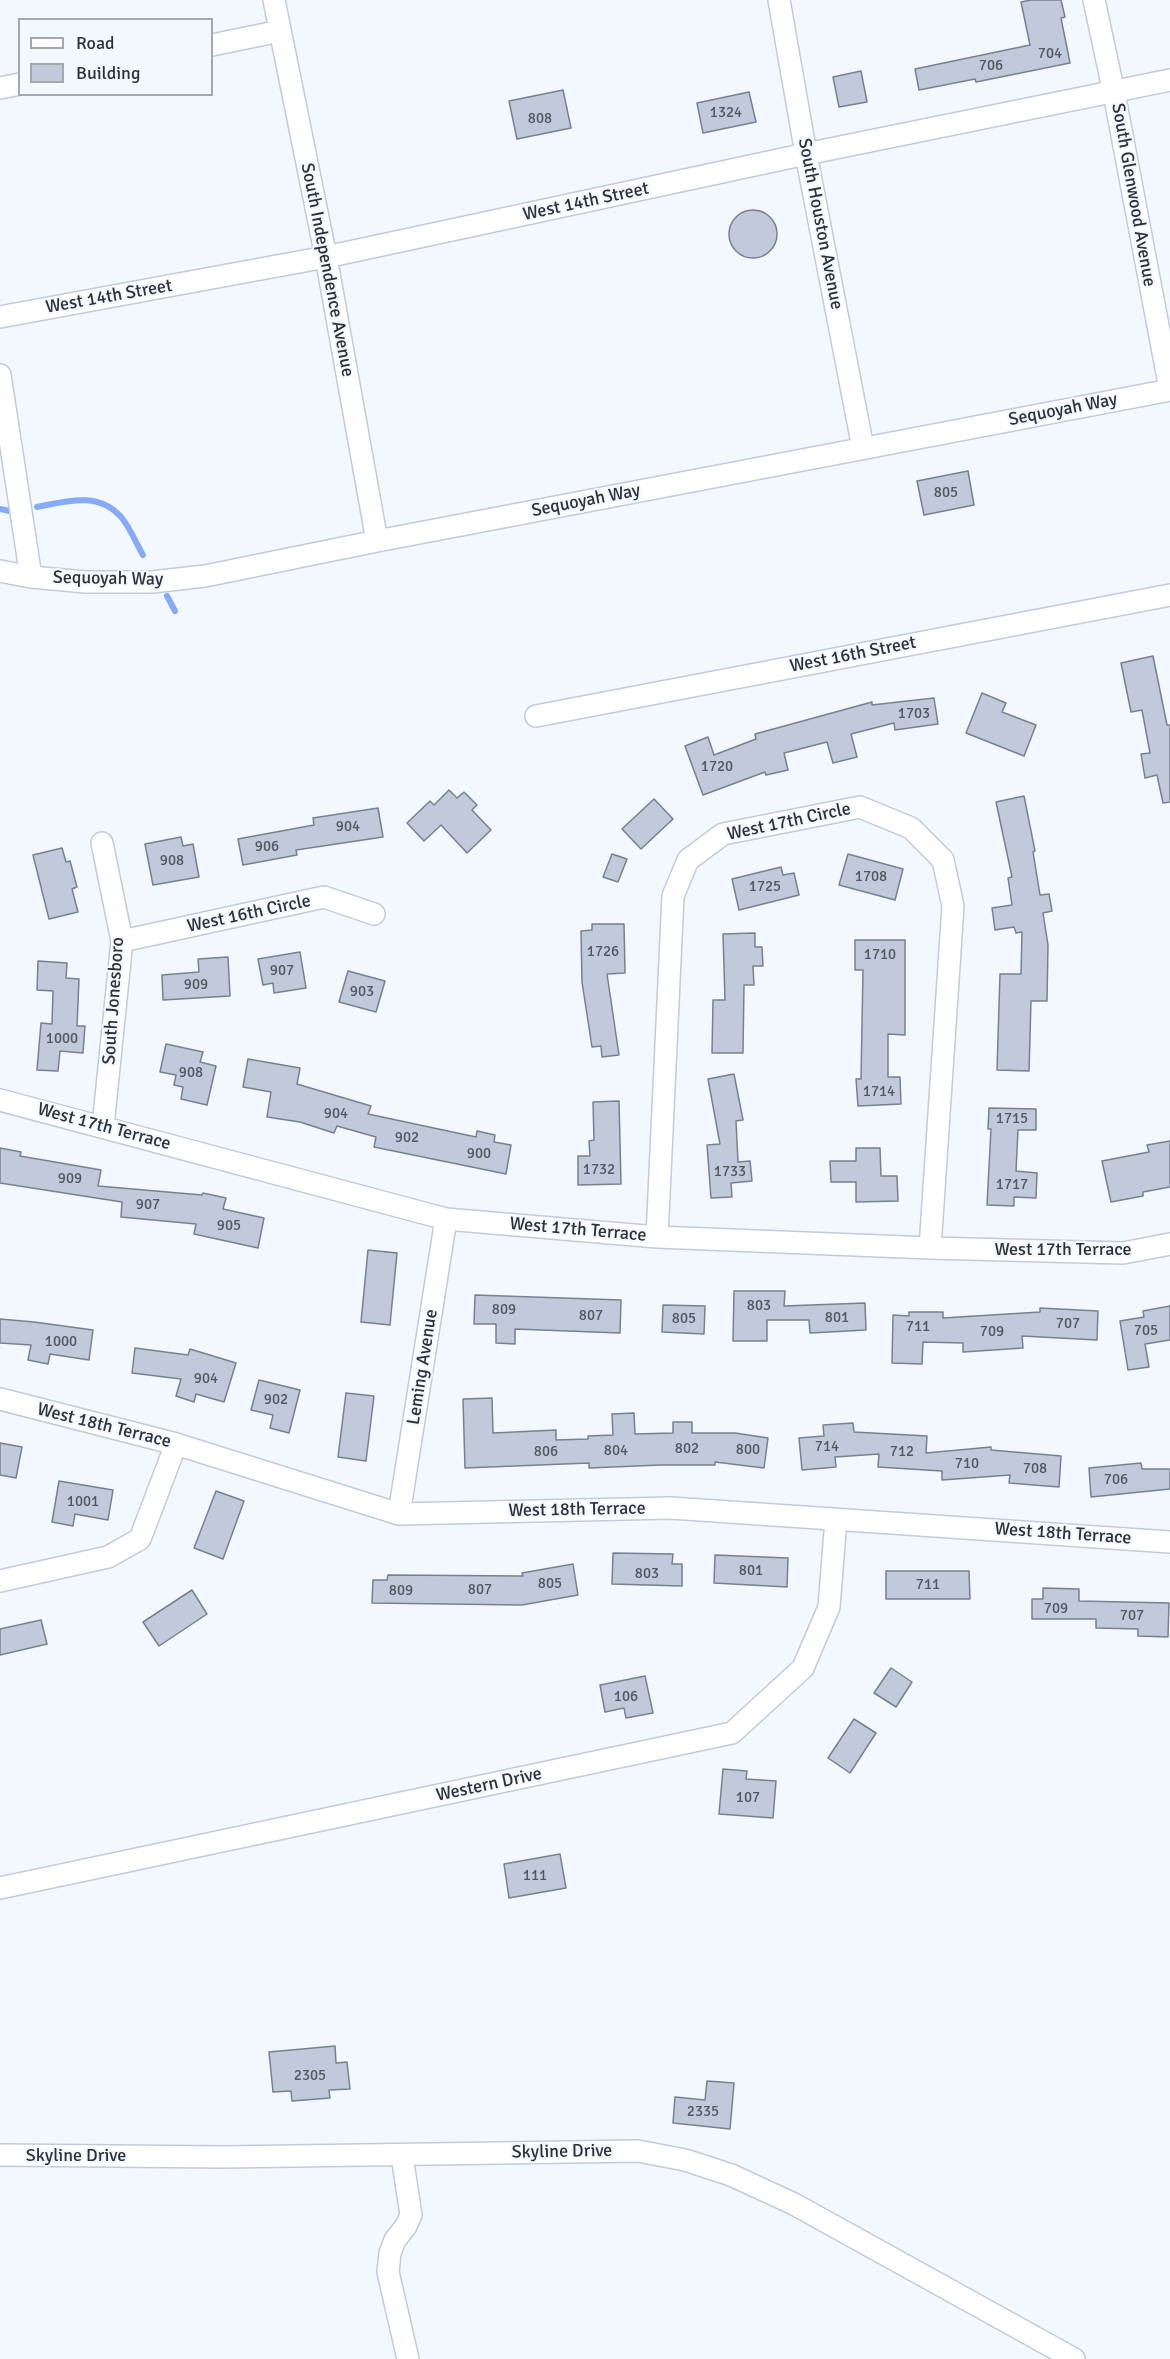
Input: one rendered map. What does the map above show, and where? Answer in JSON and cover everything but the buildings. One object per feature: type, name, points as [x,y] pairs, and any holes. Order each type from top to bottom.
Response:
[{"type":"street","name":"South Independence Avenue","points":[[274,0],[326,257],[377,541]]},
{"type":"street","name":"South Houston Avenue","points":[[779,0],[806,154],[863,448]]},
{"type":"street","name":"South Glenwood Avenue","points":[[1094,0],[1114,93],[1170,390]]},
{"type":"street","points":[[213,45],[280,31]]},
{"type":"street","name":"West 14th Street","points":[[0,317],[326,257],[806,154],[1170,80]]},
{"type":"street","points":[[0,88],[18,84]]},
{"type":"street","points":[[0,375],[31,577]]},
{"type":"street","name":"Sequoyah Way","points":[[0,571],[31,577],[86,582],[152,582],[205,576],[377,541],[1170,390]]},
{"type":"street","name":"West 16th Street","points":[[536,716],[1170,595]]},
{"type":"street","name":"West 17th Circle","points":[[657,1237],[673,896],[688,860],[723,834],[860,807],[911,828],[943,860],[953,906],[930,1248]]},
{"type":"street","name":"South Jonesboro","points":[[102,843],[122,941],[104,1126]]},
{"type":"street","name":"West 16th Circle","points":[[122,941],[324,897],[374,914]]},
{"type":"street","name":"West 17th Terrace","points":[[0,1100],[446,1219],[657,1237],[930,1248],[1123,1253],[1170,1244]]},
{"type":"street","name":"Leming Avenue","points":[[399,1514],[446,1219]]},
{"type":"street","name":"West 18th Terrace","points":[[0,1399],[176,1444],[399,1514],[671,1508],[1170,1542]]},
{"type":"street","points":[[0,1581],[108,1557],[140,1539],[176,1444]]},
{"type":"street","name":"Western Drive","points":[[0,1888],[732,1733],[803,1668],[829,1607],[836,1519]]},
{"type":"street","name":"Skyline Drive","points":[[0,2156],[402,2156],[638,2151],[685,2160],[731,2175],[794,2204],[1074,2359]]},
{"type":"street","points":[[402,2156],[411,2215],[395,2240],[390,2253],[388,2272],[408,2359]]},
{"type":"waterway","points":[[37,507],[82,500],[103,504],[122,518],[143,555]]},
{"type":"waterway","points":[[0,509],[14,512]]},
{"type":"waterway","points":[[167,596],[175,611]]}]
